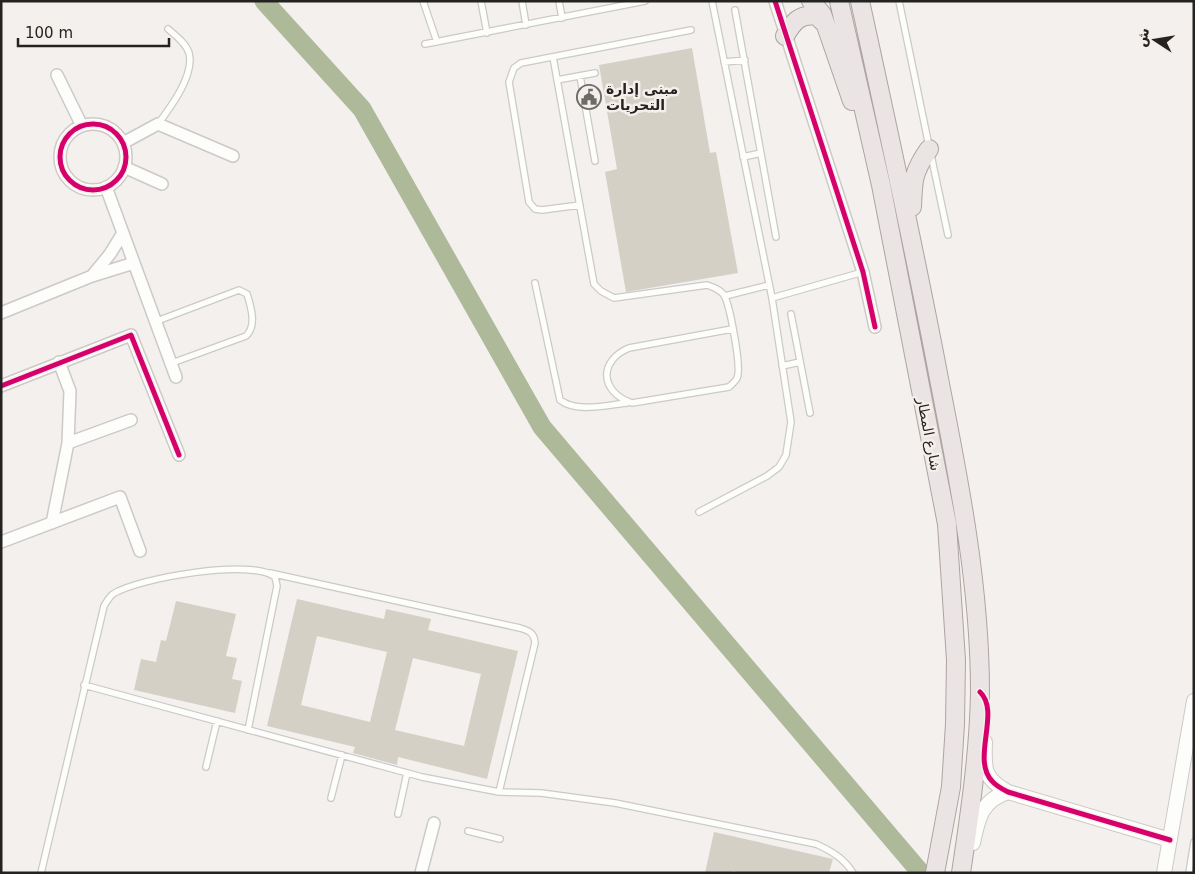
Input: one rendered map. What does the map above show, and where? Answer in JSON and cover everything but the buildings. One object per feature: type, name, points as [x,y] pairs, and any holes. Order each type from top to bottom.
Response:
[{"type":"main road","points":[[811,1],[822,14],[880,185]]},
{"type":"main road","name":"شارع المطار","points":[[839,1],[880,185],[947,524],[956,660],[955,724],[951,786],[935,872]]},
{"type":"main road","name":"شارع المطار","points":[[860,1],[911,233],[965,519],[975,608],[980,692],[970,816],[961,870]]},
{"type":"main road","points":[[785,36],[795,21],[803,16],[817,16],[825,24]]},
{"type":"main road","points":[[911,233],[914,174],[917,165],[929,149]]},
{"type":"street","points":[[775,1],[863,272],[875,327]]},
{"type":"street","points":[[57,74],[82,126]]},
{"type":"street","points":[[91,124],[110,128],[122,143],[126,159],[124,167],[114,182],[106,187],[85,189],[68,178],[62,169],[60,158],[65,138],[72,130],[91,124]]},
{"type":"street","points":[[122,143],[158,124],[233,156]]},
{"type":"street","points":[[124,167],[162,184]]},
{"type":"street","points":[[106,187],[157,321],[176,377]]},
{"type":"street","points":[[92,276],[110,254],[122,233]]},
{"type":"street","points":[[1,313],[92,276],[134,263]]},
{"type":"street","points":[[1,386],[131,335],[179,455]]},
{"type":"street","points":[[52,523],[68,443],[70,391],[59,362]]},
{"type":"street","points":[[68,443],[131,420]]},
{"type":"street","points":[[1,542],[120,498],[140,551]]},
{"type":"street","points":[[980,692],[987,705],[986,772],[995,784],[1008,792],[1170,840]]},
{"type":"street","points":[[1164,873],[1190,751],[1194,702]]},
{"type":"street","points":[[961,870],[968,858],[981,811],[989,801],[1008,792]]},
{"type":"street","points":[[421,873],[434,823]]},
{"type":"lane","points":[[423,1],[437,42]]},
{"type":"lane","points":[[481,1],[487,33]]},
{"type":"lane","points":[[522,1],[526,25]]},
{"type":"lane","points":[[560,1],[562,18]]},
{"type":"lane","points":[[425,44],[646,1]]},
{"type":"lane","points":[[699,512],[767,476],[779,467],[786,455],[791,422],[772,298],[712,1]]},
{"type":"lane","points":[[899,1],[948,234]]},
{"type":"lane","points":[[735,10],[776,237]]},
{"type":"lane","points":[[158,124],[178,95],[188,67],[189,53],[183,43],[168,29]]},
{"type":"lane","points":[[580,205],[542,210],[535,209],[529,202],[509,82],[514,68],[521,64],[553,57],[690,30]]},
{"type":"lane","points":[[535,283],[560,400],[567,405],[576,407],[632,403],[730,386],[737,377],[739,367],[725,296],[717,288],[706,284],[614,298],[600,292],[594,284],[553,57]]},
{"type":"lane","points":[[724,62],[744,60]]},
{"type":"lane","points":[[557,80],[595,73]]},
{"type":"lane","points":[[580,76],[595,161]]},
{"type":"lane","points":[[743,156],[761,153]]},
{"type":"lane","points":[[772,298],[863,272]]},
{"type":"lane","points":[[725,296],[769,285]]},
{"type":"lane","points":[[157,321],[239,290],[248,294],[252,320],[250,333],[172,363]]},
{"type":"lane","points":[[791,314],[810,412]]},
{"type":"lane","points":[[632,403],[620,399],[612,392],[606,379],[610,360],[616,354],[629,348],[732,329]]},
{"type":"lane","points":[[782,366],[800,362]]},
{"type":"lane","points":[[41,873],[104,606],[112,595],[125,589],[184,573],[258,569],[529,631],[534,636],[536,643],[498,792]]},
{"type":"lane","points":[[248,730],[277,586],[275,577],[270,572]]},
{"type":"lane","points":[[84,686],[407,773],[498,792],[541,793],[615,803],[806,842],[835,853],[848,864],[853,873]]},
{"type":"lane","points":[[206,767],[217,721]]},
{"type":"lane","points":[[331,798],[342,755]]},
{"type":"lane","points":[[398,814],[407,773]]},
{"type":"lane","points":[[468,831],[500,840]]},
{"type":"lane","points":[[1189,873],[1194,842]]},
{"type":"waterway","points":[[264,1],[362,109],[542,427],[921,873]]},
{"type":"cycle path","points":[[775,1],[863,272],[875,327]]},
{"type":"cycle path","points":[[93,124],[106,127],[116,134],[123,144],[126,157],[123,170],[116,180],[106,187],[93,190],[80,187],[70,180],[63,170],[60,157],[63,144],[70,134],[80,127],[93,124]]},
{"type":"cycle path","points":[[1,386],[131,335],[179,455]]},
{"type":"cycle path","points":[[980,692],[986,701],[988,711],[984,761],[986,772],[997,786],[1008,792],[1170,840]]},
{"type":"place","name":"مبنى إدارة التحريات","points":[[589,97]]}]
